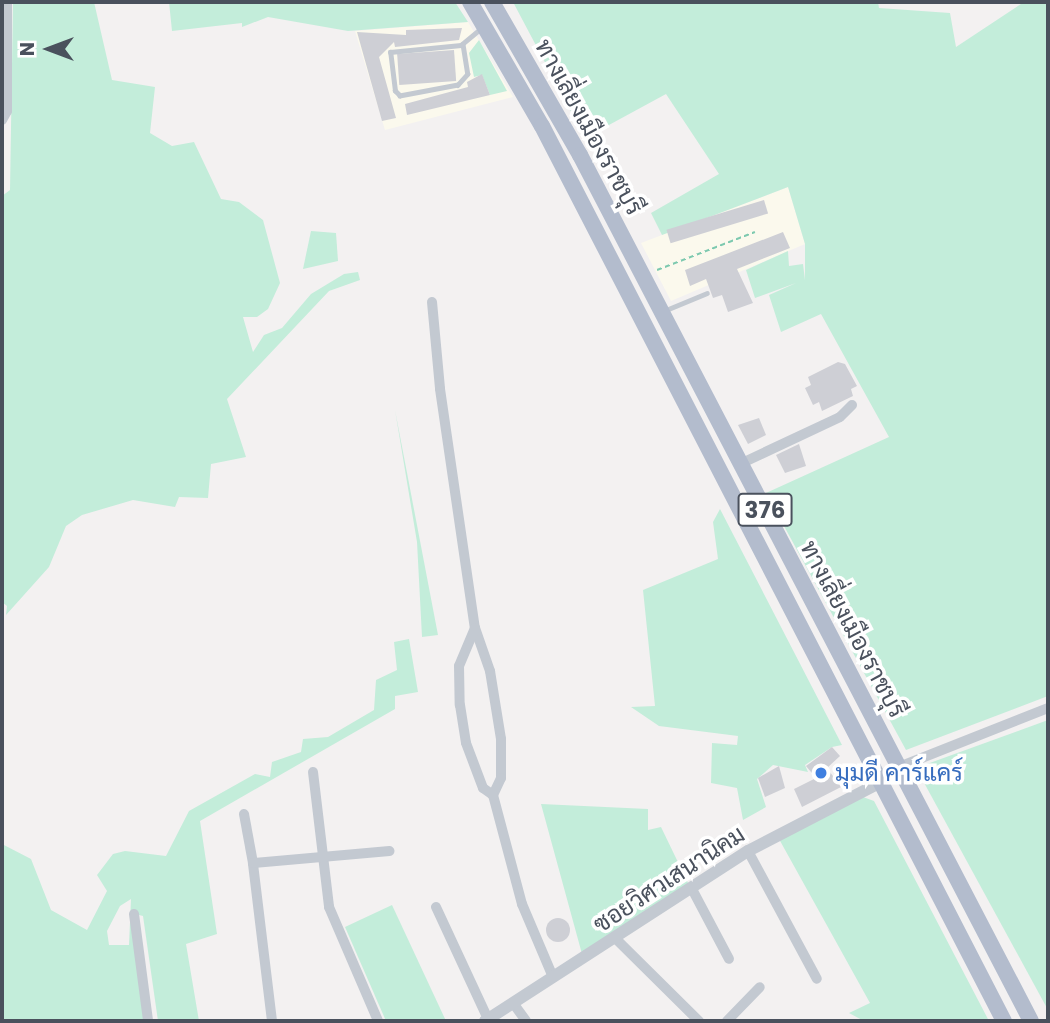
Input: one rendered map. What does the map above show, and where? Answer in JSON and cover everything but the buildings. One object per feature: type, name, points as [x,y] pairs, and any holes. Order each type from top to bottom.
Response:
[{"type":"main road","name":"ทางเลี่ยงเมืองราชบุรี","points":[[471,2],[542,126],[1004,1021]]},
{"type":"main road","name":"ทางเลี่ยงเมืองราชบุรี","points":[[492,2],[643,275],[1031,1021]]},
{"type":"main road","points":[[542,126],[558,117]]},
{"type":"street","points":[[2,120],[7,111],[7,2]]},
{"type":"street","points":[[432,302],[440,389],[475,628],[490,671],[501,738],[501,778],[493,795],[522,904],[553,977]]},
{"type":"street","points":[[740,464],[839,417],[852,405]]},
{"type":"street","points":[[475,628],[459,666],[460,705],[466,743],[483,788],[493,795]]},
{"type":"street","points":[[899,767],[1048,708]]},
{"type":"street","points":[[313,772],[329,908],[378,1021]]},
{"type":"street","name":"ซอยวิศวเสนานิคม","points":[[487,1020],[616,939],[748,851],[881,782]]},
{"type":"street","points":[[244,814],[253,863],[272,1021]]},
{"type":"street","points":[[253,863],[389,851]]},
{"type":"street","points":[[748,851],[817,979]]},
{"type":"street","points":[[692,889],[729,959]]},
{"type":"street","points":[[436,907],[487,1020]]},
{"type":"street","points":[[134,914],[148,1021]]},
{"type":"street","points":[[616,939],[699,1021]]},
{"type":"street","points":[[727,1021],[760,987]]},
{"type":"street","points":[[513,1003],[526,1021]]},
{"type":"lane","points":[[463,44],[468,74],[458,85],[400,96],[395,91],[390,52],[463,44],[485,24]]},
{"type":"lane","points":[[662,312],[708,293]]},
{"type":"path","points":[[643,275],[755,232]]},
{"type":"shaded area","points":[[468,22],[513,97],[385,130],[355,31]]},
{"type":"shaded area","points":[[788,187],[805,244],[671,301],[641,243]]},
{"type":"green space","points":[[13,2],[94,2],[112,80],[155,87],[150,133],[172,146],[194,142],[221,199],[239,202],[263,220],[280,283],[268,309],[257,317],[243,317],[253,352],[264,335],[282,328],[311,294],[344,274],[358,272],[360,280],[329,291],[227,399],[246,457],[211,464],[208,498],[179,497],[175,507],[133,500],[82,515],[66,526],[49,567],[6,615],[7,606],[2,602],[2,196],[10,190]]},
{"type":"green space","points":[[169,2],[455,2],[468,22],[348,31],[268,17],[242,27],[242,23],[172,31]]},
{"type":"green space","points":[[513,2],[878,2],[879,8],[950,13],[956,47],[1024,2],[1048,2],[1048,696],[906,750],[766,493],[889,437],[821,314],[781,332],[769,295],[796,283],[755,298],[746,270],[788,251],[789,266],[803,264],[805,280],[805,244],[788,187],[662,235],[651,213],[719,174],[666,94],[585,138]]},
{"type":"green space","points":[[479,40],[507,91],[490,95],[482,75],[474,77],[469,53]]},
{"type":"green space","points":[[311,231],[336,233],[338,261],[303,269]]},
{"type":"green space","points":[[395,410],[438,635],[422,637],[417,542]]},
{"type":"green space","points":[[720,509],[842,745],[832,747],[805,765],[808,772],[773,765],[757,779],[766,807],[743,820],[737,788],[711,783],[712,743],[737,745],[738,736],[659,726],[631,707],[655,706],[643,590],[718,559],[713,522]]},
{"type":"green space","points":[[409,639],[418,692],[395,696],[395,709],[200,821],[217,934],[186,944],[199,1021],[158,1021],[143,916],[135,914],[148,1021],[2,1021],[2,844],[31,859],[51,910],[87,930],[107,891],[97,875],[113,854],[125,851],[166,856],[189,811],[255,774],[270,777],[272,762],[301,752],[303,739],[328,737],[374,710],[376,680],[397,670],[394,642]],"holes":[[[131,899],[129,945],[109,945],[107,931],[120,906]]]},
{"type":"green space","points":[[1048,720],[1048,1010],[916,768]]},
{"type":"green space","points":[[863,797],[874,801],[989,1021],[864,1021],[849,1013],[870,1003],[779,839]]},
{"type":"green space","points":[[541,804],[648,809],[648,830],[661,827],[689,885],[582,954]]},
{"type":"green space","points":[[392,905],[446,1021],[386,1021],[345,927]]},
{"type":"place","name":"มุมดี คาร์แคร์","points":[[821,773]]}]
